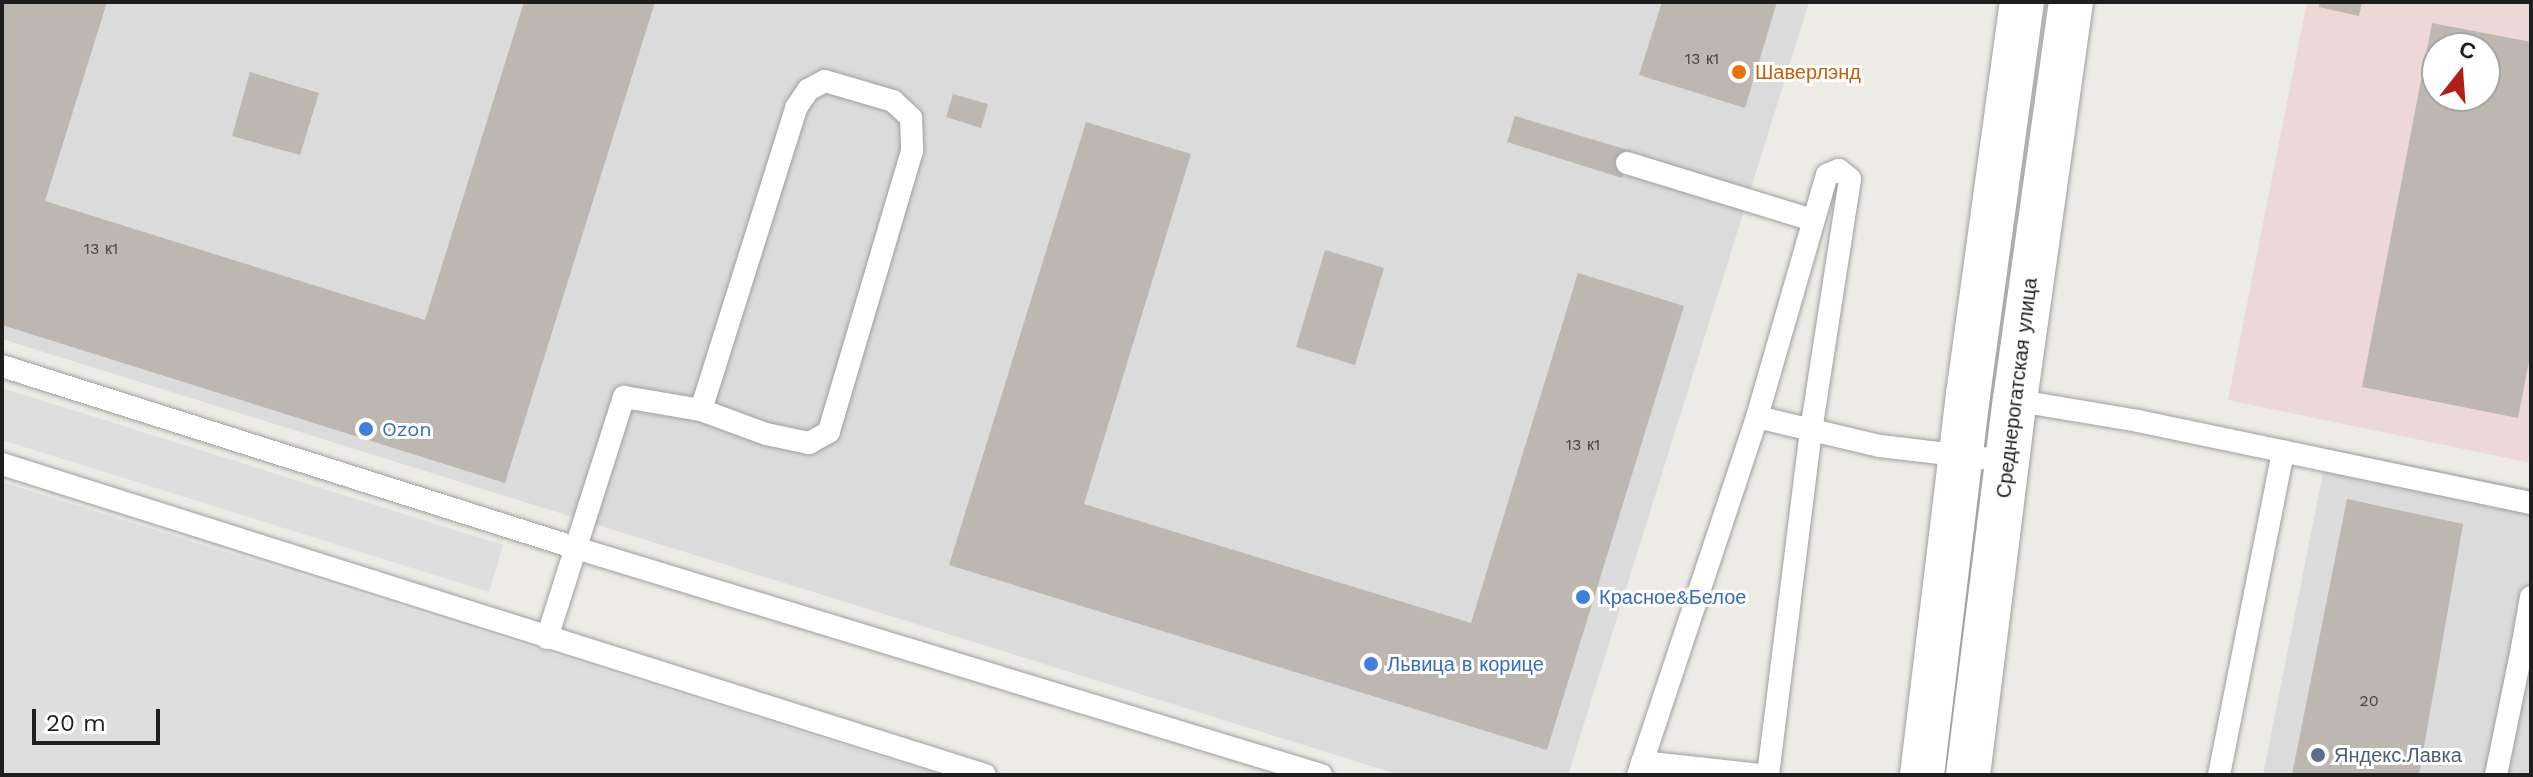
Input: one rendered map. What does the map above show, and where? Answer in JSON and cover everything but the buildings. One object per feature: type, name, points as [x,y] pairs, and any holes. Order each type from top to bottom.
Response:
[{"type":"street","points":[[1922,775],[1960,456],[2022,2]]},
{"type":"street","name":"Среднерогатская улица","points":[[1968,775],[2015,400],[2071,2]]},
{"type":"lane","points":[[547,638],[624,397],[701,410],[766,434],[809,443],[829,432],[912,151],[911,118],[893,101],[825,81],[808,90],[796,108],[701,410]]},
{"type":"lane","points":[[1627,163],[1812,220]]},
{"type":"lane","points":[[1760,775],[1640,768],[1757,417],[1812,220],[1827,175],[1839,170],[1850,179],[1811,430],[1768,775]]},
{"type":"lane","points":[[2,366],[576,548],[1321,775]]},
{"type":"lane","points":[[1968,395],[2015,400],[2283,451],[2531,503]]},
{"type":"lane","points":[[1757,417],[1880,446],[2008,461]]},
{"type":"lane","points":[[2219,775],[2283,451]]},
{"type":"lane","points":[[2,464],[985,775]]},
{"type":"lane","points":[[2496,775],[2526,649],[2531,597]]},
{"type":"shaded area","points":[[2,2],[1809,2],[1568,775],[1400,775],[2,339]]},
{"type":"shaded area","points":[[2307,2],[2531,2],[2531,463],[2228,400]]},
{"type":"shaded area","points":[[2,388],[503,545],[489,592],[2,440]]},
{"type":"shaded area","points":[[2328,448],[2531,489],[2531,775],[2263,775]]},
{"type":"shaded area","points":[[2,482],[939,775],[2,775]]},
{"type":"place","name":"Шаверлэнд","points":[[1739,72]]},
{"type":"place","name":"Ozon","points":[[366,429]]},
{"type":"place","name":"Красное&Белое","points":[[1583,597]]},
{"type":"place","name":"Львица в корице","points":[[1371,664]]},
{"type":"place","name":"Яндекс.Лавка","points":[[2318,755]]}]
